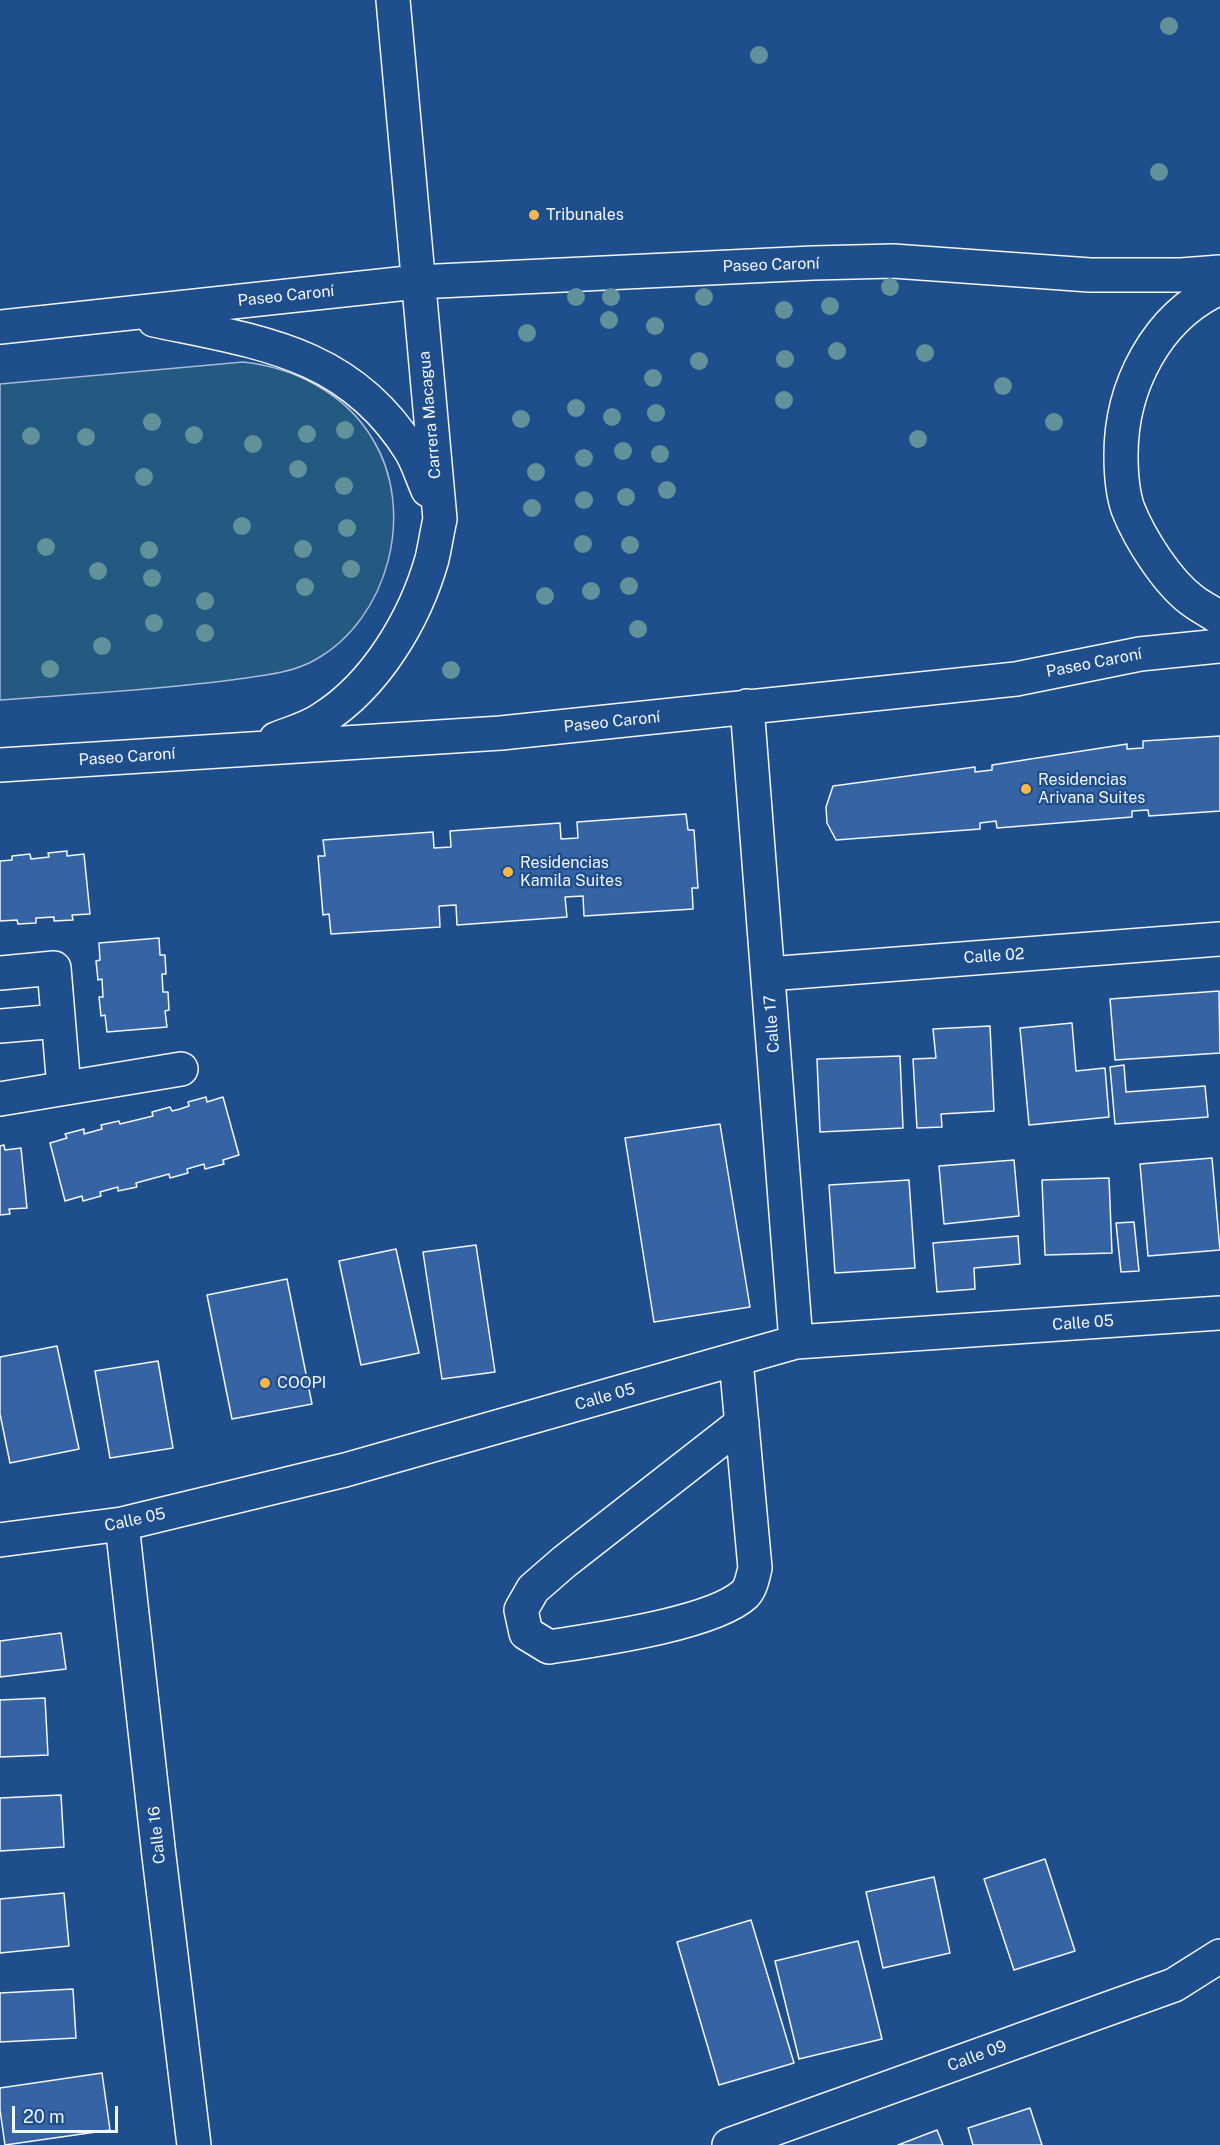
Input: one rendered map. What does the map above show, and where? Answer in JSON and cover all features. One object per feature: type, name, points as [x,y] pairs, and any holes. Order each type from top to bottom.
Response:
[{"type":"street","name":"Carrera Macagua","points":[[255,748],[322,720],[361,688],[390,652],[412,610],[431,561],[440,519],[393,0]]},
{"type":"street","name":"Paseo Caroní","points":[[0,327],[417,282],[893,261],[1090,275],[1181,275],[1220,272]]},
{"type":"street","points":[[1220,288],[1207,294],[1179,315],[1158,338],[1140,366],[1128,402],[1121,438],[1121,477],[1128,507],[1143,542],[1163,570],[1191,600],[1220,618]]},
{"type":"street","points":[[126,314],[259,342],[317,363],[356,387],[388,418],[412,453],[440,519]]},
{"type":"street","name":"Paseo Caroní","points":[[0,765],[501,733],[1016,679],[1140,654],[1220,646]]},
{"type":"street","name":"Calle 17","points":[[747,706],[796,1342]]},
{"type":"street","name":"Calle 02","points":[[768,974],[1220,939]]},
{"type":"street","points":[[0,973],[54,969],[64,1088]]},
{"type":"street","points":[[0,1026],[58,1021]]},
{"type":"street","points":[[0,1099],[181,1069]]},
{"type":"street","name":"Calle 05","points":[[0,1540],[123,1524],[345,1470],[796,1342],[1220,1313]]},
{"type":"street","points":[[736,1360],[756,1568],[747,1592],[730,1605],[695,1618],[614,1637],[549,1647],[525,1633],[521,1610],[533,1589],[564,1562],[742,1424]]},
{"type":"street","name":"Calle 16","points":[[123,1524],[159,1856],[194,2145]]},
{"type":"street","name":"Calle 09","points":[[729,2145],[1174,1985],[1220,1956]]},
{"type":"shaded area","points":[[243,362],[299,376],[333,395],[361,422],[372,438],[386,467],[392,497],[393,529],[388,561],[377,591],[361,618],[341,642],[315,660],[285,671],[174,686],[0,700],[0,384]]},
{"type":"building","name":"Residencias Arivana Suites","points":[[1220,736],[1220,811],[1149,816],[1148,810],[1132,811],[1132,817],[997,828],[996,821],[980,823],[980,829],[836,840],[827,823],[826,807],[833,786],[975,767],[975,772],[992,770],[992,765],[1127,744],[1127,749],[1143,748],[1143,741]]},
{"type":"building","name":"Residencias Kamila Suites","points":[[686,814],[688,830],[694,830],[698,888],[692,888],[693,909],[584,916],[583,896],[565,897],[567,917],[457,925],[456,905],[439,906],[440,927],[331,934],[329,914],[323,915],[318,856],[325,856],[323,840],[433,832],[434,848],[451,847],[450,831],[560,823],[561,839],[578,838],[577,822]]},
{"type":"building","points":[[67,851],[67,856],[84,854],[90,914],[72,915],[73,920],[54,921],[54,917],[36,918],[36,923],[18,924],[17,920],[0,921],[0,861],[12,860],[12,856],[30,854],[31,859],[49,857],[48,853]]},
{"type":"building","points":[[159,938],[160,955],[165,955],[166,974],[162,974],[163,992],[168,992],[169,1010],[165,1011],[167,1027],[107,1032],[105,1015],[101,1016],[99,997],[103,997],[102,979],[98,980],[96,961],[100,960],[99,943]]},
{"type":"building","points":[[1219,991],[1220,1053],[1115,1060],[1110,999]]},
{"type":"building","points":[[1072,1023],[1076,1071],[1105,1068],[1109,1117],[1029,1125],[1020,1028]]},
{"type":"building","points":[[990,1026],[994,1111],[941,1114],[942,1127],[917,1128],[913,1059],[936,1058],[933,1029]]},
{"type":"building","points":[[900,1056],[903,1128],[820,1132],[817,1059]]},
{"type":"building","points":[[1124,1065],[1126,1092],[1205,1086],[1208,1117],[1115,1124],[1110,1067]]},
{"type":"building","points":[[206,1097],[207,1102],[223,1097],[239,1155],[223,1160],[224,1164],[205,1169],[204,1164],[187,1169],[188,1173],[170,1178],[169,1174],[136,1183],[137,1187],[118,1191],[118,1187],[100,1192],[101,1196],[83,1201],[82,1196],[65,1201],[50,1143],[67,1138],[65,1134],[84,1129],[84,1134],[102,1129],[101,1125],[119,1121],[120,1124],[153,1116],[152,1112],[170,1107],[172,1111],[180,1109],[189,1106],[188,1102]]},
{"type":"building","points":[[720,1124],[750,1307],[654,1322],[625,1138]]},
{"type":"building","points":[[4,1145],[5,1150],[21,1148],[27,1208],[9,1209],[10,1214],[0,1215],[0,1146]]},
{"type":"building","points":[[1212,1158],[1220,1250],[1148,1256],[1140,1164]]},
{"type":"building","points":[[1014,1160],[1019,1216],[944,1224],[939,1166]]},
{"type":"building","points":[[1109,1178],[1112,1253],[1045,1255],[1042,1180]]},
{"type":"building","points":[[909,1180],[915,1268],[835,1273],[829,1185]]},
{"type":"building","points":[[1134,1222],[1139,1271],[1121,1272],[1116,1223]]},
{"type":"building","points":[[1018,1236],[1020,1264],[974,1268],[975,1289],[937,1292],[933,1243]]},
{"type":"building","points":[[476,1245],[495,1372],[442,1379],[423,1252]]},
{"type":"building","points":[[396,1249],[419,1353],[361,1365],[339,1261]]},
{"type":"building","points":[[287,1279],[312,1404],[232,1419],[207,1295]]},
{"type":"building","points":[[57,1346],[79,1449],[10,1463],[0,1414],[0,1357]]},
{"type":"building","points":[[158,1361],[173,1448],[110,1458],[95,1371]]},
{"type":"building","points":[[61,1633],[66,1669],[0,1677],[0,1641]]},
{"type":"building","points":[[45,1698],[48,1755],[0,1757],[0,1700]]},
{"type":"building","points":[[61,1795],[64,1847],[0,1851],[0,1798]]},
{"type":"building","points":[[1045,1859],[1075,1951],[1014,1970],[984,1879]]},
{"type":"building","points":[[934,1877],[950,1953],[883,1968],[866,1892]]},
{"type":"building","points":[[64,1893],[69,1946],[0,1953],[0,1899]]},
{"type":"building","points":[[751,1920],[794,2063],[719,2085],[677,1942]]},
{"type":"building","points":[[858,1941],[882,2039],[799,2059],[775,1961]]},
{"type":"building","points":[[73,1989],[76,2038],[0,2042],[0,1993]]},
{"type":"building","points":[[102,2073],[110,2130],[5,2145],[0,2110],[0,2088]]},
{"type":"building","points":[[1030,2108],[1042,2145],[973,2145],[968,2128]]},
{"type":"building","points":[[937,2130],[943,2145],[898,2145]]},
{"type":"place","name":"Tribunales","points":[[534,215]]},
{"type":"place","name":"Residencias Arivana Suites","points":[[1026,789]]},
{"type":"place","name":"Residencias Kamila Suites","points":[[508,872]]},
{"type":"place","name":"COOPI","points":[[265,1383]]}]
